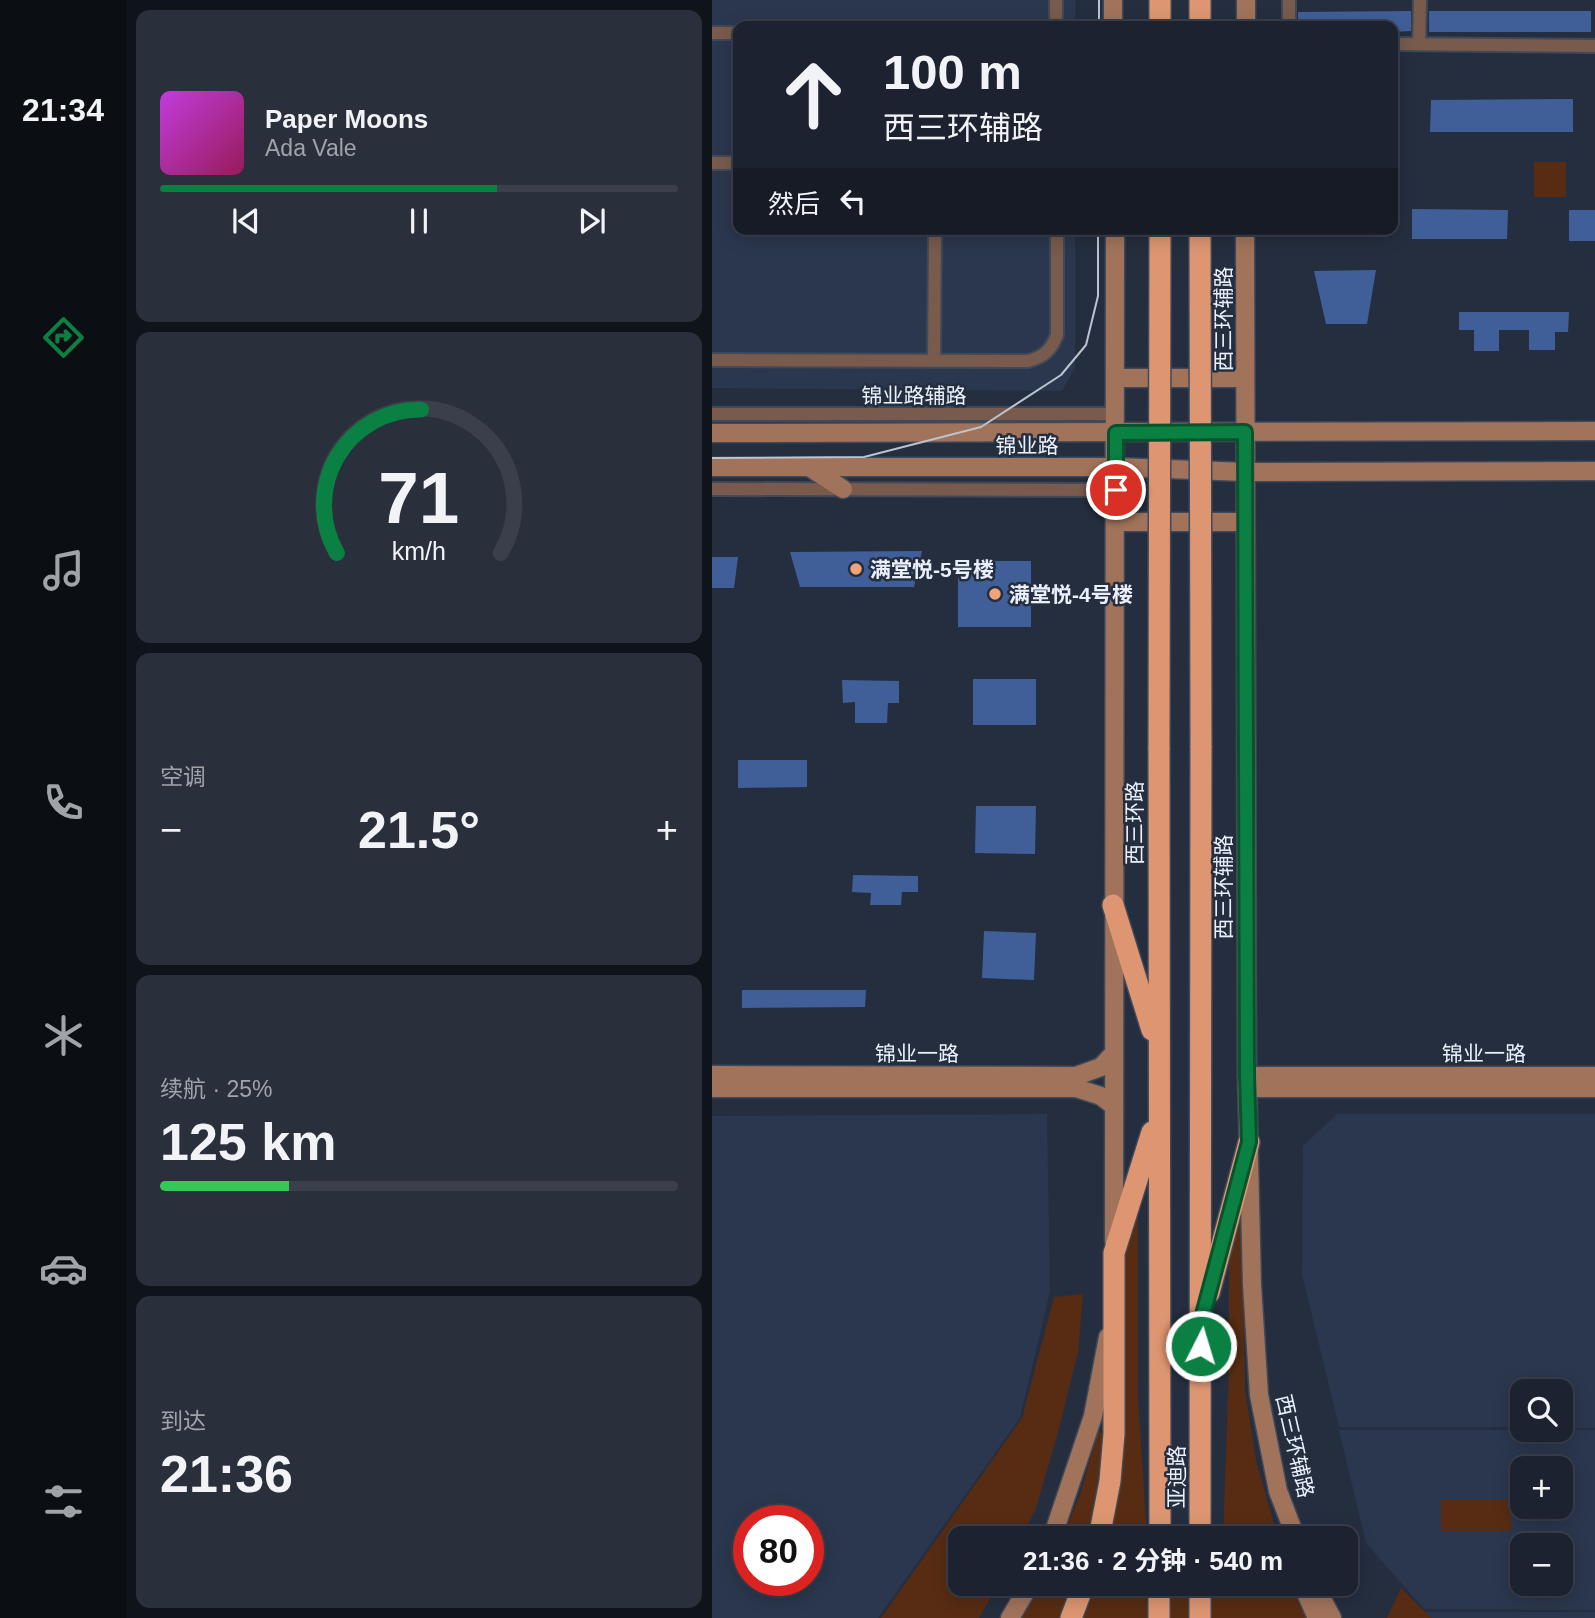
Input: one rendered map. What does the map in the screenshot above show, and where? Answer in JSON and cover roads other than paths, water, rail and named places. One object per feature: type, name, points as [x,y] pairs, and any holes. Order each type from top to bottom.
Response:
[{"type":"highway","points":[[1160,0],[1160,21]]},
{"type":"highway","points":[[1200,0],[1200,21]]},
{"type":"highway","name":"西三环路","points":[[1160,235],[1160,1418]]},
{"type":"highway","points":[[1200,235],[1201,1322]]},
{"type":"highway","points":[[1113,905],[1158,1050]]},
{"type":"highway","points":[[1101,1526],[1110,1481],[1114,1434],[1114,1253],[1158,1110]]},
{"type":"highway","points":[[1201,1322],[1249,1142]]},
{"type":"highway","name":"亚迪路","points":[[1200,1526],[1201,1322]]},
{"type":"highway","name":"亚迪路","points":[[1159,1526],[1160,1418]]},
{"type":"highway","points":[[1071,1618],[1079,1596]]},
{"type":"highway","points":[[1159,1596],[1159,1618]]},
{"type":"highway","points":[[1200,1596],[1200,1618]]},
{"type":"main road","points":[[1113,0],[1113,21]]},
{"type":"main road","points":[[1246,0],[1246,21]]},
{"type":"main road","points":[[1114,1253],[1115,235]]},
{"type":"main road","name":"西三环辅路","points":[[1245,235],[1247,1082],[1252,1284],[1259,1395],[1278,1491],[1291,1526]]},
{"type":"main road","points":[[1116,378],[1245,378]]},
{"type":"main road","name":"锦业路","points":[[714,431],[1595,432]]},
{"type":"main road","name":"锦业路","points":[[712,467],[1116,467],[1245,472],[1595,471]]},
{"type":"main road","points":[[809,467],[843,489]]},
{"type":"main road","points":[[1116,522],[1245,522]]},
{"type":"main road","name":"锦业一路","points":[[712,1075],[1075,1076],[1101,1067],[1114,1053]]},
{"type":"main road","name":"锦业一路","points":[[1247,1082],[1595,1076]]},
{"type":"main road","name":"锦业一路","points":[[1247,1082],[1595,1088]]},
{"type":"main road","name":"锦业一路","points":[[712,1088],[1075,1088],[1101,1096],[1114,1107]]},
{"type":"main road","points":[[1056,1526],[1093,1416],[1114,1303]]},
{"type":"main road","points":[[1278,1491],[1286,1526]]},
{"type":"main road","points":[[1011,1618],[1023,1596]]},
{"type":"main road","points":[[1307,1596],[1317,1618]]},
{"type":"main road","points":[[1320,1596],[1332,1618]]},
{"type":"street","points":[[1056,0],[1056,21]]},
{"type":"street","points":[[1289,0],[1289,21]]},
{"type":"street","points":[[1420,0],[1420,44]]},
{"type":"street","points":[[712,33],[733,33]]},
{"type":"street","points":[[1398,44],[1595,46]]},
{"type":"street","points":[[712,163],[733,163]]},
{"type":"street","points":[[934,361],[935,235]]},
{"type":"street","points":[[712,360],[1028,361],[1042,357],[1053,346],[1057,335],[1057,235]]},
{"type":"street","name":"锦业路辅路","points":[[712,415],[1116,414]]},
{"type":"street","points":[[712,489],[1116,490]]},
{"type":"tram line","points":[[1099,0],[1099,21]]},
{"type":"tram line","points":[[712,458],[864,457],[981,427],[1061,375],[1086,345],[1098,296],[1098,235]]},
{"type":"place","name":"满堂悦-5号楼","points":[[856,569]]},
{"type":"place","name":"满堂悦-4号楼","points":[[995,594]]}]
